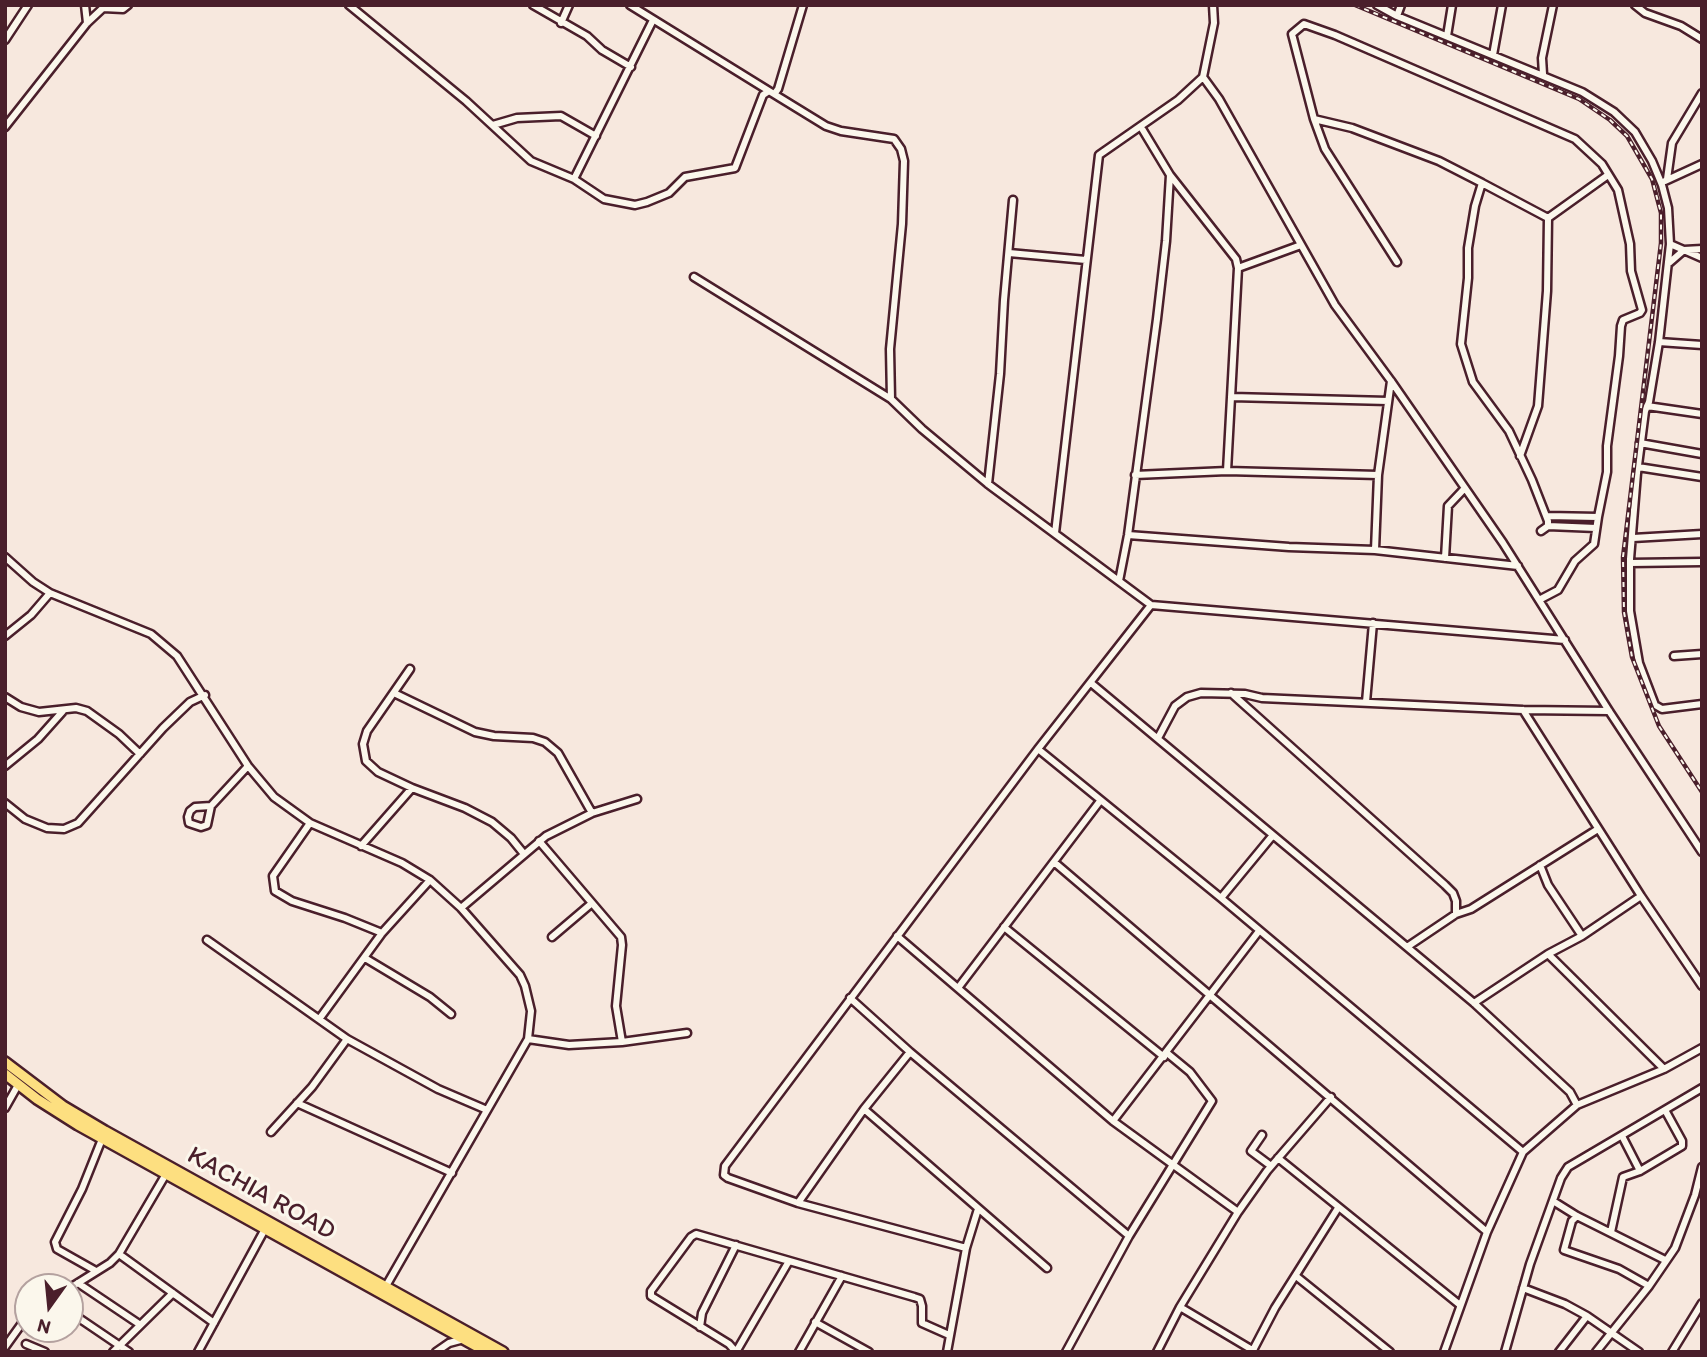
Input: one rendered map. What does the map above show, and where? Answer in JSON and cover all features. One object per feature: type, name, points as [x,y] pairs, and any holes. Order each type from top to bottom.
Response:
[{"type":"highway","name":"KACHIA ROAD","points":[[5,1062],[80,1117],[503,1352]]},
{"type":"highway","name":"KACHIA ROAD","points":[[5,1074],[102,1139],[486,1352]]},
{"type":"street","points":[[5,40],[29,5]]},
{"type":"street","points":[[85,5],[87,23]]},
{"type":"street","points":[[5,127],[87,23],[105,6],[118,9],[128,5]]},
{"type":"street","points":[[349,5],[493,125],[531,161],[574,179],[604,199],[635,205],[669,193],[685,177],[731,170],[738,163],[763,95],[778,89],[803,5]]},
{"type":"street","points":[[533,5],[587,36],[602,50],[631,67]]},
{"type":"street","points":[[561,23],[569,5]]},
{"type":"street","points":[[630,5],[826,126],[851,133],[894,139],[901,149],[904,161],[902,224],[890,349],[891,399]]},
{"type":"street","points":[[1055,533],[1098,155],[1141,127],[1203,77],[1214,23],[1213,5]]},
{"type":"street","points":[[1377,5],[1397,16],[1543,74],[1614,112],[1635,132],[1665,182]]},
{"type":"street","points":[[1397,16],[1401,5]]},
{"type":"street","points":[[1447,36],[1452,5]]},
{"type":"street","points":[[1493,54],[1502,5]]},
{"type":"street","points":[[1543,74],[1542,58],[1553,5]]},
{"type":"street","points":[[1635,5],[1645,13],[1681,26],[1702,39]]},
{"type":"street","points":[[574,179],[653,20]]},
{"type":"street","points":[[1397,262],[1325,149],[1314,119],[1292,34],[1304,24],[1575,139],[1602,164],[1618,190],[1630,244],[1631,271],[1642,310],[1623,320],[1620,326],[1619,356],[1607,446],[1607,472],[1594,544],[1574,561],[1558,590],[1539,600]]},
{"type":"street","points":[[1203,77],[1219,99],[1335,305],[1391,381],[1518,566],[1702,852]]},
{"type":"street","points":[[1702,93],[1672,143],[1665,182],[1669,263],[1662,295],[1659,342],[1640,443],[1630,563],[1630,611],[1638,657],[1655,705],[1662,709],[1702,704]]},
{"type":"street","points":[[493,125],[514,118],[561,116],[596,136]]},
{"type":"street","points":[[1314,119],[1352,128],[1439,161],[1548,218]]},
{"type":"street","points":[[1141,127],[1170,175],[1236,259],[1238,268],[1233,397],[1227,471]]},
{"type":"street","points":[[1665,182],[1702,164]]},
{"type":"street","points":[[1119,581],[1128,535],[1157,319],[1170,175]]},
{"type":"street","points":[[1548,218],[1608,175]]},
{"type":"street","points":[[1482,183],[1468,248],[1468,278],[1461,344],[1473,382],[1508,431],[1547,516],[1548,526]]},
{"type":"street","points":[[989,484],[1013,200]]},
{"type":"street","points":[[1520,456],[1538,406],[1548,291],[1548,218]]},
{"type":"street","points":[[1670,244],[1702,258]]},
{"type":"street","points":[[1238,268],[1301,245]]},
{"type":"street","points":[[1669,263],[1684,250],[1702,249]]},
{"type":"street","points":[[1009,253],[1086,260]]},
{"type":"street","points":[[694,277],[891,399],[922,429],[989,484],[1151,605],[1565,640]]},
{"type":"street","points":[[1659,342],[1702,345]]},
{"type":"street","points":[[1375,550],[1378,475],[1391,381]]},
{"type":"street","points":[[1233,397],[1388,401]]},
{"type":"street","points":[[1647,406],[1702,414]]},
{"type":"street","points":[[1640,443],[1702,454]]},
{"type":"street","points":[[1637,467],[1702,477]]},
{"type":"street","points":[[1135,475],[1227,471],[1378,475]]},
{"type":"street","points":[[1446,558],[1448,506],[1465,488]]},
{"type":"street","points":[[1547,516],[1598,517]]},
{"type":"street","points":[[1541,531],[1548,526],[1596,528]]},
{"type":"street","points":[[1633,538],[1702,534]]},
{"type":"street","points":[[1128,535],[1289,547],[1375,550],[1518,566]]},
{"type":"street","points":[[5,556],[33,582],[50,593],[151,634],[177,656],[205,695],[248,766],[274,797],[310,823],[402,863],[430,880],[461,908],[520,975],[531,1011],[527,1040],[386,1286]]},
{"type":"street","points":[[1630,563],[1702,562]]},
{"type":"street","points":[[5,636],[31,615],[50,593]]},
{"type":"street","points":[[966,1248],[798,1203],[728,1178],[724,1171],[850,998],[1038,749],[1151,605]]},
{"type":"street","points":[[1366,702],[1373,623]]},
{"type":"street","points":[[1674,656],[1702,654]]},
{"type":"street","points":[[410,669],[367,731],[363,744],[366,761],[378,772],[492,822],[511,838],[524,854]]},
{"type":"street","points":[[1091,683],[1474,1003],[1570,1092],[1577,1105]]},
{"type":"street","points":[[394,693],[475,732],[533,738],[545,742],[558,753],[592,813]]},
{"type":"street","points":[[1158,738],[1175,706],[1186,698],[1201,693],[1522,710],[1609,711]]},
{"type":"street","points":[[1231,693],[1445,885],[1456,901],[1456,914]]},
{"type":"street","points":[[5,803],[25,819],[47,828],[64,829],[78,823],[163,728],[190,702],[205,695]]},
{"type":"street","points":[[5,697],[21,707],[40,712],[76,708],[87,711],[140,754]]},
{"type":"street","points":[[1522,710],[1702,986]]},
{"type":"street","points":[[5,766],[38,739],[63,711]]},
{"type":"street","points":[[1038,749],[1221,898],[1523,1152]]},
{"type":"street","points":[[211,806],[248,766]]},
{"type":"street","points":[[361,846],[412,788]]},
{"type":"street","points":[[461,908],[554,831],[592,813],[637,799]]},
{"type":"street","points":[[958,988],[1100,801]]},
{"type":"street","points":[[310,823],[273,876],[275,891],[292,901],[382,933]]},
{"type":"street","points":[[1407,947],[1456,914],[1471,909],[1598,829]]},
{"type":"street","points":[[1221,898],[1273,835]]},
{"type":"street","points":[[539,841],[621,937],[616,1006],[622,1042]]},
{"type":"street","points":[[1054,862],[1487,1232]]},
{"type":"street","points":[[1540,865],[1548,885],[1582,936]]},
{"type":"street","points":[[320,1018],[382,933],[430,880]]},
{"type":"street","points":[[1474,1003],[1641,896]]},
{"type":"street","points":[[552,937],[592,903]]},
{"type":"street","points":[[1004,927],[1190,1072],[1212,1101],[1129,1236],[1066,1352]]},
{"type":"street","points":[[1113,1121],[1259,931]]},
{"type":"street","points":[[897,936],[1113,1121],[1238,1212]]},
{"type":"street","points":[[207,940],[347,1038],[438,1089],[487,1110]]},
{"type":"street","points":[[1548,954],[1664,1069]]},
{"type":"street","points":[[365,958],[451,1014]]},
{"type":"street","points":[[850,998],[910,1052],[1129,1236]]},
{"type":"street","points":[[527,1040],[569,1045],[622,1042],[687,1033]]},
{"type":"street","points":[[271,1132],[347,1038]]},
{"type":"street","points":[[1444,1352],[1487,1232],[1523,1152],[1577,1105],[1664,1069],[1702,1048]]},
{"type":"street","points":[[798,1203],[864,1109],[910,1052]]},
{"type":"street","points":[[5,1108],[18,1085]]},
{"type":"street","points":[[1505,1352],[1523,1288],[1553,1200],[1568,1167],[1702,1088]]},
{"type":"street","points":[[1157,1352],[1180,1307],[1238,1212],[1271,1166],[1331,1097]]},
{"type":"street","points":[[297,1103],[452,1173]]},
{"type":"street","points":[[864,1109],[1047,1268]]},
{"type":"street","points":[[1611,1232],[1623,1177],[1640,1171],[1682,1146],[1682,1141],[1665,1110]]},
{"type":"street","points":[[1262,1135],[1251,1151],[1271,1166]]},
{"type":"street","points":[[1622,1136],[1640,1171]]},
{"type":"street","points":[[96,1271],[57,1249],[55,1242],[82,1189],[102,1139]]},
{"type":"street","points":[[1278,1158],[1460,1305]]},
{"type":"street","points":[[1596,1352],[1650,1286],[1675,1248],[1695,1195],[1702,1167]]},
{"type":"street","points":[[84,1279],[120,1254],[166,1174]]},
{"type":"street","points":[[1553,1200],[1577,1216],[1665,1260]]},
{"type":"street","points":[[1180,1307],[1253,1351],[1338,1208]]},
{"type":"street","points":[[947,1352],[966,1248],[978,1209]]},
{"type":"street","points":[[1577,1216],[1572,1222],[1564,1250],[1619,1269],[1650,1286]]},
{"type":"street","points":[[198,1352],[265,1229]]},
{"type":"street","points":[[789,1261],[736,1352],[729,1344],[651,1296],[651,1291],[693,1235],[701,1234],[920,1299],[922,1323],[949,1335]]},
{"type":"street","points":[[700,1327],[702,1313],[736,1245]]},
{"type":"street","points":[[120,1254],[214,1323]]},
{"type":"street","points":[[799,1352],[842,1276]]},
{"type":"street","points":[[1296,1276],[1390,1352]]},
{"type":"street","points":[[84,1287],[139,1324]]},
{"type":"street","points":[[1523,1288],[1565,1304],[1587,1316],[1639,1352]]},
{"type":"street","points":[[113,1352],[173,1293]]},
{"type":"street","points":[[1672,1352],[1702,1303]]},
{"type":"street","points":[[1559,1352],[1587,1316]]},
{"type":"street","points":[[84,1321],[129,1352]]},
{"type":"street","points":[[815,1322],[869,1352]]},
{"type":"street","points":[[436,1352],[449,1343],[464,1339]]},
{"type":"street","points":[[26,1343],[44,1352]]},
{"type":"railway","points":[[1355,5],[1579,99],[1610,120],[1627,136],[1652,179],[1661,213],[1661,243],[1623,557],[1624,612],[1632,657],[1659,726],[1702,792]]}]
